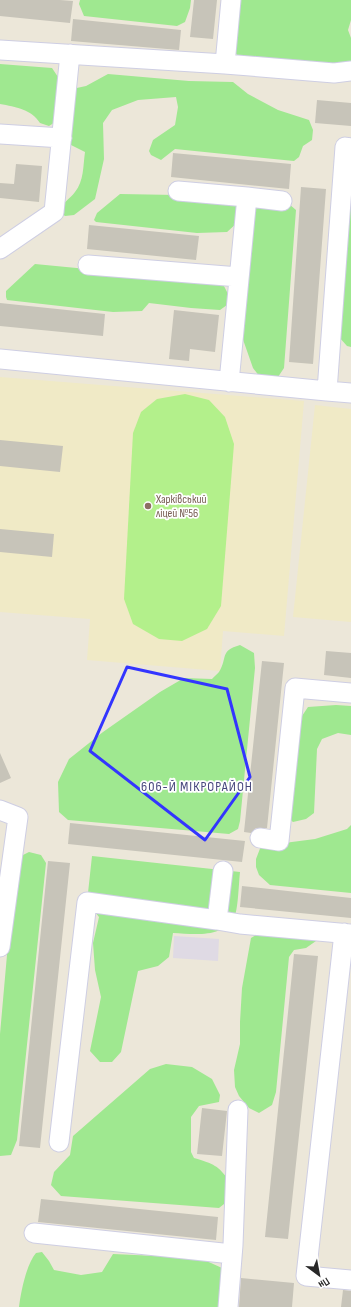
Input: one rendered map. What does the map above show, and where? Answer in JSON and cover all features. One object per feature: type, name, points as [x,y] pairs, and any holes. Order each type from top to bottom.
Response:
[{"type":"lane","points":[[225,64],[231,0]]},
{"type":"lane","points":[[0,50],[225,64],[334,73],[351,71]]},
{"type":"lane","points":[[0,249],[54,212],[70,54]]},
{"type":"lane","points":[[0,134],[62,138]]},
{"type":"lane","points":[[327,391],[345,147],[351,148]]},
{"type":"lane","points":[[178,191],[247,196],[282,201]]},
{"type":"lane","points":[[229,382],[247,196]]},
{"type":"lane","points":[[88,265],[239,277]]},
{"type":"lane","points":[[0,359],[351,393]]},
{"type":"lane","points":[[260,838],[279,841],[295,688],[351,693]]},
{"type":"lane","points":[[0,810],[18,817],[0,947]]},
{"type":"lane","points":[[217,920],[223,871]]},
{"type":"lane","points":[[60,1142],[87,902],[240,924],[347,934],[306,1276],[351,1280]]},
{"type":"lane","points":[[228,1307],[232,1254],[238,1110]]},
{"type":"lane","points":[[34,1233],[232,1254]]},
{"type":"highlighted area","points":[[127,667],[227,689],[250,777],[205,840],[90,751]]},
{"type":"shaded area","name":"Харківський ліцей №56","points":[[0,377],[304,401],[284,636],[223,631],[220,671],[87,660],[90,619],[0,612]]},
{"type":"shaded area","points":[[315,405],[351,409],[351,622],[293,617]]},
{"type":"shaded area","points":[[174,936],[219,939],[218,961],[173,958]]},
{"type":"green space","points":[[80,0],[191,0],[185,22],[177,26],[84,16],[79,4]]},
{"type":"green space","points":[[236,0],[351,0],[351,20],[348,30],[351,38],[351,66],[242,59],[234,52]]},
{"type":"green space","points":[[0,64],[52,68],[60,80],[57,121],[49,126],[40,123],[36,118],[23,109],[0,104]]},
{"type":"green space","points":[[108,74],[189,81],[233,82],[248,94],[278,110],[309,120],[313,130],[312,140],[303,146],[299,157],[294,161],[175,149],[161,160],[151,155],[149,151],[153,140],[175,125],[178,107],[176,97],[138,100],[112,110],[103,123],[104,159],[95,199],[74,215],[65,216],[60,212],[64,203],[78,188],[83,173],[85,152],[65,142],[72,89],[86,86]]},
{"type":"green space","points":[[351,162],[351,347],[347,346],[339,337]]},
{"type":"green space","points":[[120,194],[176,195],[234,202],[240,210],[237,223],[227,232],[197,233],[96,222],[94,220],[97,213]]},
{"type":"green space","points":[[258,202],[289,204],[296,210],[284,368],[276,380],[263,381],[253,368],[240,331],[251,211]]},
{"type":"green space","points":[[35,264],[222,282],[228,294],[227,305],[220,310],[149,303],[142,311],[113,312],[7,300],[6,291]]},
{"type":"green space","points":[[185,394],[209,400],[225,417],[234,444],[221,606],[207,629],[182,641],[159,639],[133,624],[124,599],[133,433],[141,412],[157,399]]},
{"type":"green space","points":[[240,645],[254,653],[255,668],[238,829],[229,834],[68,820],[59,812],[58,782],[69,759],[103,732],[160,692],[184,678],[212,679],[222,667],[226,652],[233,647]]},
{"type":"green space","points":[[336,705],[351,706],[351,735],[338,733],[322,739],[317,749],[314,813],[306,819],[293,822],[285,815],[298,722],[308,707]]},
{"type":"green space","points":[[351,825],[351,893],[270,885],[259,875],[256,867],[256,859],[261,846],[315,839],[347,829]]},
{"type":"green space","points":[[29,852],[41,855],[46,863],[17,1140],[11,1155],[0,1156],[0,1034],[10,921],[21,856]]},
{"type":"green space","points":[[92,856],[240,872],[236,912],[230,923],[216,932],[199,934],[173,933],[169,957],[158,966],[138,971],[121,1052],[112,1062],[100,1062],[90,1051],[101,997],[95,970],[93,943],[99,917],[87,902]]},
{"type":"green space","points":[[267,928],[315,936],[316,941],[306,948],[294,950],[289,957],[276,1092],[272,1105],[259,1113],[249,1108],[239,1096],[235,1087],[234,1070],[240,1044],[242,988],[251,938]]},
{"type":"green space","points":[[166,1064],[192,1067],[212,1079],[220,1095],[219,1102],[199,1106],[191,1117],[191,1152],[194,1158],[215,1166],[226,1176],[230,1182],[229,1200],[219,1208],[61,1196],[51,1185],[54,1172],[70,1155],[73,1136],[150,1069]]},
{"type":"green space","points":[[42,1252],[54,1270],[81,1275],[102,1272],[113,1254],[200,1258],[222,1268],[223,1307],[19,1307],[29,1264],[36,1253]]},
{"type":"building","points":[[0,0],[73,1],[70,23],[0,16]]},
{"type":"building","points":[[194,0],[217,0],[213,39],[190,37]]},
{"type":"building","points":[[73,19],[181,30],[179,50],[71,41]]},
{"type":"building","points":[[317,100],[351,103],[351,126],[315,123]]},
{"type":"building","points":[[173,153],[291,164],[289,189],[171,177]]},
{"type":"building","points":[[16,164],[42,166],[39,202],[0,198],[0,183],[14,184]]},
{"type":"building","points":[[301,187],[326,189],[313,364],[289,362]]},
{"type":"building","points":[[89,225],[199,236],[196,260],[87,249]]},
{"type":"building","points":[[0,303],[105,314],[103,336],[0,326]]},
{"type":"building","points":[[174,310],[219,315],[215,352],[190,349],[189,361],[169,359]]},
{"type":"building","points":[[0,440],[63,446],[60,472],[0,466]]},
{"type":"building","points":[[0,529],[54,534],[52,557],[0,552]]},
{"type":"building","points":[[326,651],[351,653],[351,678],[324,675]]},
{"type":"building","points":[[262,661],[284,663],[267,828],[256,828],[251,833],[244,832]]},
{"type":"building","points":[[0,753],[11,778],[0,783]]},
{"type":"building","points":[[70,823],[245,841],[242,862],[68,844]]},
{"type":"building","points":[[48,861],[70,863],[40,1148],[19,1146]]},
{"type":"building","points":[[242,886],[351,898],[351,918],[240,907]]},
{"type":"building","points":[[294,954],[318,956],[288,1239],[265,1237]]},
{"type":"building","points":[[202,1108],[227,1111],[222,1156],[197,1154]]},
{"type":"building","points":[[41,1199],[218,1217],[216,1240],[38,1222]]},
{"type":"building","points":[[241,1278],[294,1283],[292,1307],[239,1307]]},
{"type":"building","points":[[343,1290],[351,1291],[351,1307],[341,1307]]},
{"type":"place","name":"Харківський ліцей №56","points":[[148,506]]},
{"type":"district","name":"606-Й МІКРОРАЙОН","points":[[197,786]]}]
